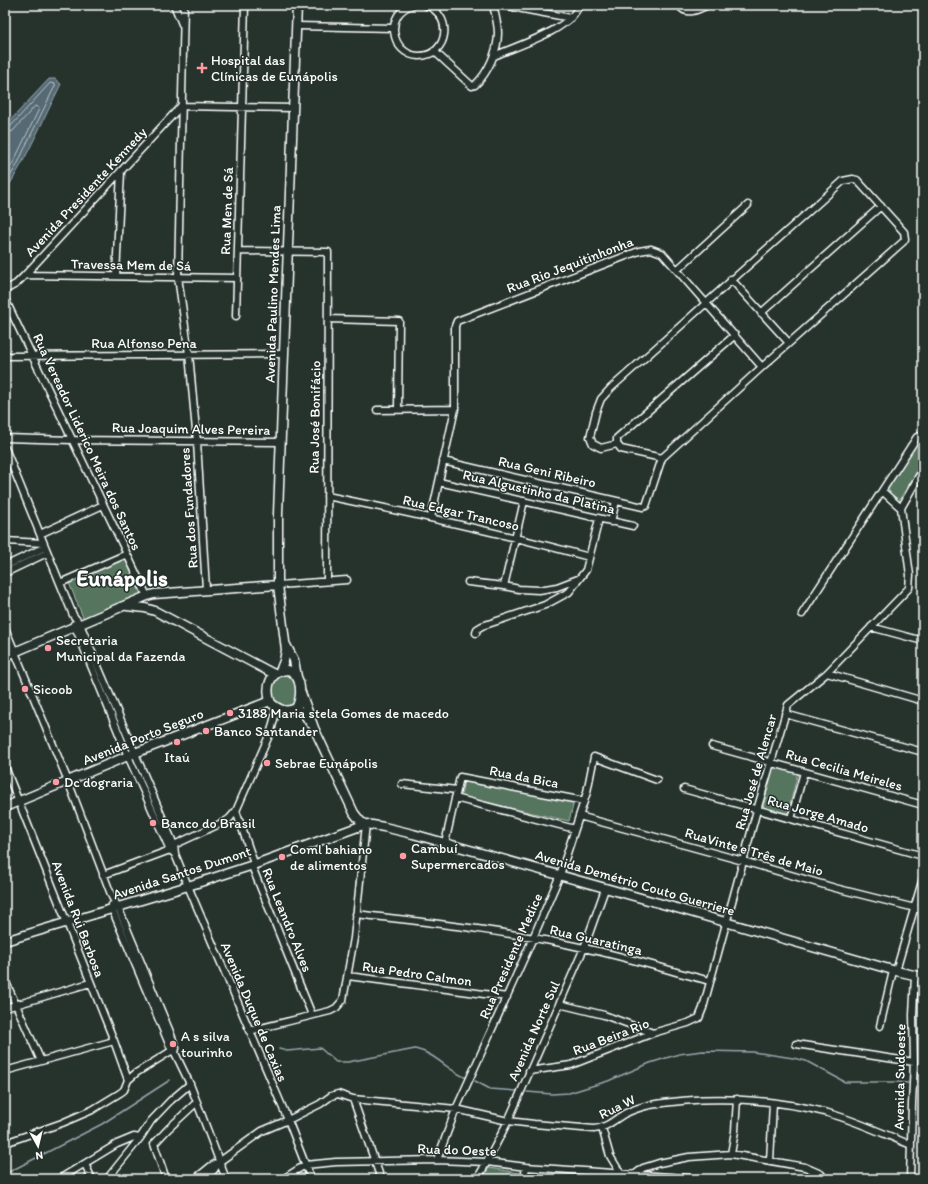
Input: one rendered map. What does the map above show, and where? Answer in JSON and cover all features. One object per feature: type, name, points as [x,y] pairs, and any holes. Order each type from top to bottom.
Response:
[{"type":"main road","name":"Avenida Paulino Mendes Lima","points":[[285,642],[278,585],[278,514],[297,5]]},
{"type":"main road","points":[[5,656],[154,594],[206,589],[278,585]]},
{"type":"main road","points":[[147,596],[149,604],[155,611]]},
{"type":"main road","points":[[126,605],[155,611],[277,673]]},
{"type":"main road","points":[[277,673],[285,656],[285,642]]},
{"type":"main road","points":[[285,642],[294,660],[300,690],[314,728],[354,813],[361,822],[366,824]]},
{"type":"main road","points":[[297,678],[291,671],[288,670],[277,673],[271,678],[268,687],[270,701],[277,708],[286,711],[296,708],[299,702],[300,690]]},
{"type":"main road","name":"Avenida Porto Seguro","points":[[5,807],[131,754],[270,701]]},
{"type":"main road","points":[[296,708],[305,715],[314,728]]},
{"type":"main road","name":"Avenida Demétrio Couto Guerriere","points":[[366,824],[384,827],[445,843],[919,977]]},
{"type":"main road","name":"Avenida Santos Dumont","points":[[5,941],[253,865],[366,824]]},
{"type":"street","points":[[174,5],[184,26]]},
{"type":"street","name":"Rua dos Fundadores","points":[[184,5],[178,278],[189,354],[197,442],[206,589]]},
{"type":"street","name":"Rua Men de Sá","points":[[236,316],[245,5]]},
{"type":"street","points":[[413,5],[406,6],[398,15],[393,28],[397,44],[405,51],[420,56],[434,51],[443,40],[445,27],[436,10],[425,5]]},
{"type":"street","points":[[434,51],[472,86],[477,84],[488,69],[494,56],[498,41],[498,32],[493,5]]},
{"type":"street","points":[[500,5],[571,18]]},
{"type":"street","points":[[494,56],[556,30],[571,18],[579,5]]},
{"type":"street","points":[[679,5],[684,11],[693,11],[708,5]]},
{"type":"street","points":[[297,26],[393,28]]},
{"type":"street","points":[[181,106],[293,108]]},
{"type":"street","name":"Avenida Presidente Kennedy","points":[[5,290],[16,284],[25,276],[181,106]]},
{"type":"street","points":[[116,276],[121,171]]},
{"type":"street","points":[[617,444],[601,448],[593,444],[590,437],[601,399],[611,388],[706,302],[844,180],[857,180],[904,232],[905,239],[662,458],[621,449],[617,444],[617,438],[735,335]]},
{"type":"street","points":[[678,269],[748,205]]},
{"type":"street","points":[[761,313],[881,206]]},
{"type":"street","name":"Rua Rio Jequitinhonha","points":[[455,409],[455,326],[457,322],[644,249],[657,250],[662,253],[678,269],[762,367]]},
{"type":"street","points":[[238,251],[288,252]]},
{"type":"street","name":"Rua José Bonifácio","points":[[288,252],[328,252],[327,582]]},
{"type":"street","name":"Travessa Mem de Sá","points":[[25,276],[237,278]]},
{"type":"street","points":[[732,279],[789,343]]},
{"type":"street","name":"Rua Vereador Liderico Meira dos Santos","points":[[5,299],[147,596]]},
{"type":"street","points":[[328,319],[399,320],[398,409]]},
{"type":"street","name":"Rua Alfonso Pena","points":[[5,356],[283,354]]},
{"type":"street","points":[[377,410],[455,409],[431,518]]},
{"type":"street","points":[[802,614],[917,437],[923,435]]},
{"type":"street","name":"Rua Joaquim Alves Pereira","points":[[5,438],[197,442],[280,442]]},
{"type":"street","name":"Avenida Duque de Caxias","points":[[5,448],[77,626],[288,1120],[311,1179]]},
{"type":"street","name":"Rua Geni Ribeiro","points":[[443,461],[643,507],[646,506],[662,458]]},
{"type":"street","points":[[882,490],[901,508],[923,469]]},
{"type":"street","name":"Rua Algustinho da Platina","points":[[439,482],[634,526]]},
{"type":"street","name":"Rua Edgar Trancoso","points":[[327,496],[516,537],[589,557]]},
{"type":"street","points":[[504,586],[524,501]]},
{"type":"street","points":[[611,522],[616,501]]},
{"type":"street","points":[[40,534],[103,505]]},
{"type":"street","name":"Rua José de Alencar","points":[[699,1018],[757,810],[788,706],[827,673],[909,588],[910,575],[901,508]]},
{"type":"street","points":[[476,633],[477,628],[555,601],[569,592],[586,570],[599,519]]},
{"type":"street","points":[[5,541],[45,548]]},
{"type":"street","points":[[5,566],[45,548]]},
{"type":"street","points":[[5,573],[45,548]]},
{"type":"street","points":[[60,583],[127,554]]},
{"type":"street","points":[[468,582],[504,586],[519,590],[539,590],[557,587],[578,579]]},
{"type":"street","points":[[278,585],[348,580]]},
{"type":"street","points":[[5,628],[68,781],[115,908],[174,1051],[190,1084],[226,1179]]},
{"type":"street","points":[[871,628],[923,641]]},
{"type":"street","points":[[827,673],[923,701]]},
{"type":"street","points":[[103,875],[173,850],[230,818],[236,811],[271,731],[277,708]]},
{"type":"street","points":[[785,714],[923,752]]},
{"type":"street","name":"Rua Cecilia Meireles","points":[[712,746],[923,805]]},
{"type":"street","name":"Rua Presidente Medice","points":[[437,1160],[456,1109],[507,998],[560,875],[587,792],[594,757],[657,780]]},
{"type":"street","name":"Avenida Rui Barbosa","points":[[5,767],[114,1041],[128,1080]]},
{"type":"street","points":[[791,819],[804,772]]},
{"type":"street","name":"Rua da Bica","points":[[457,790],[460,777],[584,801]]},
{"type":"street","points":[[402,784],[457,790],[445,843]]},
{"type":"street","name":"Rua Jorge Amado","points":[[684,789],[923,856]]},
{"type":"street","points":[[455,798],[575,828]]},
{"type":"street","name":"Rua Leandro Alves","points":[[236,811],[253,860],[253,869],[312,1015]]},
{"type":"street","name":"RuaVinte e Três de Maio","points":[[579,816],[835,888],[923,910]]},
{"type":"street","points":[[249,1031],[330,1011],[340,1004],[345,992],[348,976],[366,824]]},
{"type":"street","points":[[880,1026],[894,971],[923,878]]},
{"type":"street","name":"Avenida Norte Sul","points":[[476,1179],[487,1162],[508,1121],[558,1004],[584,948],[605,888]]},
{"type":"street","name":"Rua Guaratinga","points":[[356,914],[448,924],[533,938],[584,948],[710,981]]},
{"type":"street","name":"Rua Pedro Calmon","points":[[348,976],[507,998]]},
{"type":"street","name":"Avenida Sudoeste","points":[[910,1179],[914,1062],[913,1015],[919,977]]},
{"type":"street","points":[[5,980],[41,1061]]},
{"type":"street","points":[[5,1006],[89,981]]},
{"type":"street","points":[[558,1004],[604,1015],[653,1033]]},
{"type":"street","name":"Rua Beira Rio","points":[[529,1071],[571,1065],[653,1033],[688,1023],[699,1018]]},
{"type":"street","points":[[5,1071],[114,1041]]},
{"type":"street","points":[[796,1044],[914,1062]]},
{"type":"street","points":[[5,1143],[62,1123],[92,1110],[120,1094],[124,1090],[128,1080],[174,1051]]},
{"type":"street","points":[[107,1179],[140,1138],[151,1121],[170,1101],[190,1084]]},
{"type":"street","name":"Rua W","points":[[219,1162],[262,1131],[288,1120],[336,1094],[341,1094],[352,1099],[456,1109],[508,1121],[594,1129],[602,1128],[634,1109],[704,1099],[737,1099],[798,1106],[829,1114],[859,1124],[911,1145]]},
{"type":"street","points":[[352,1099],[381,1179]]},
{"type":"street","points":[[730,1154],[737,1099]]},
{"type":"street","points":[[166,1179],[154,1144],[197,1102]]},
{"type":"street","points":[[770,1161],[773,1103]]},
{"type":"street","points":[[602,1128],[610,1156],[621,1174]]},
{"type":"street","points":[[59,1179],[127,1139],[134,1136],[140,1138]]},
{"type":"street","points":[[634,1175],[643,1168],[674,1160],[689,1157],[730,1154],[805,1167],[821,1174],[826,1179]]},
{"type":"street","name":"Rua do Oeste","points":[[305,1164],[437,1160],[487,1162],[526,1167],[699,1179]]},
{"type":"street","points":[[195,1179],[211,1166],[219,1162]]},
{"type":"street","points":[[205,1179],[214,1170],[219,1162]]},
{"type":"street","points":[[85,1164],[92,1179]]},
{"type":"street","points":[[283,1179],[305,1164]]},
{"type":"street","points":[[524,1179],[526,1167]]},
{"type":"green space","points":[[923,437],[923,462],[898,502],[893,499],[888,488],[919,438]]},
{"type":"green space","points":[[125,558],[141,594],[84,620],[69,583]]},
{"type":"green space","points":[[283,674],[290,674],[296,685],[294,705],[284,709],[274,702],[270,689],[276,677]]},
{"type":"green space","points":[[773,766],[798,772],[788,813],[763,808]]},
{"type":"green space","points":[[464,780],[574,802],[569,821],[461,797]]},
{"type":"green space","points":[[489,1168],[520,1173],[519,1179],[482,1179]]},
{"type":"water","points":[[49,79],[55,79],[61,84],[28,152],[5,192],[5,126]]},
{"type":"waterway","points":[[279,1049],[287,1051],[320,1048],[336,1062],[348,1062],[415,1049],[429,1054],[460,1075],[467,1078]]},
{"type":"waterway","points":[[527,1092],[552,1094],[569,1093],[608,1081],[650,1063],[679,1054],[703,1051],[753,1052],[793,1058],[806,1061],[845,1082],[908,1083]]},
{"type":"waterway","points":[[5,1174],[102,1124],[170,1080]]},
{"type":"waterway","points":[[475,1081],[490,1089],[517,1091]]},
{"type":"place","name":"Hospital das Clínicas de Eunápolis","points":[[202,68]]},
{"type":"place","name":"Secretaria Municipal da Fazenda","points":[[48,648]]},
{"type":"place","name":"Sicoob","points":[[25,689]]},
{"type":"place","name":"3188 Maria stela Gomes de macedo","points":[[230,713]]},
{"type":"place","name":"Banco Santander","points":[[206,731]]},
{"type":"place","name":"Itaú","points":[[177,742]]},
{"type":"place","name":"Sebrae Eunápolis","points":[[267,763]]},
{"type":"place","name":"Dc dograria","points":[[56,782]]},
{"type":"place","name":"Banco do Brasil","points":[[153,823]]},
{"type":"place","name":"Cambuí Supermercados","points":[[403,856]]},
{"type":"place","name":"Coml bahiano de alimentos","points":[[282,857]]},
{"type":"place","name":"A s silva tourinho","points":[[173,1044]]},
{"type":"district","name":"Eunápolis","points":[[122,578]]}]
